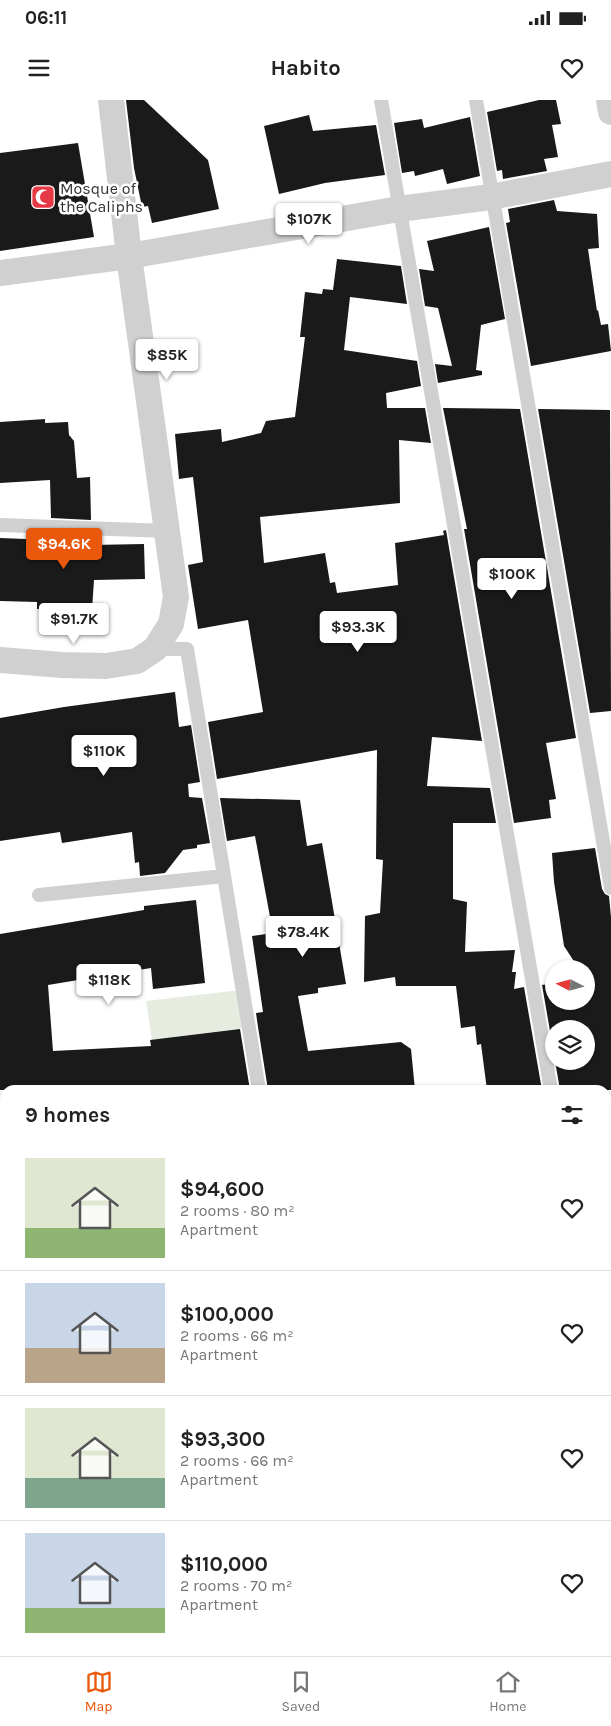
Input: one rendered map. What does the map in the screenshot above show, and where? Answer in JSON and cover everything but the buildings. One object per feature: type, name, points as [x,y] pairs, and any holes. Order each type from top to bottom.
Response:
[{"type":"street","points":[[0,660],[106,666],[137,661],[155,649],[170,624],[176,598],[129,256],[111,100]]},
{"type":"street","points":[[609,100],[611,112]]},
{"type":"street","points":[[0,273],[129,256],[399,209],[491,197],[611,174]]},
{"type":"lane","points":[[381,100],[550,1085]]},
{"type":"lane","points":[[476,100],[491,197],[611,888]]},
{"type":"lane","points":[[0,525],[167,531]]},
{"type":"lane","points":[[155,649],[187,649],[258,1085]]},
{"type":"lane","points":[[39,895],[224,876]]},
{"type":"shaded area","points":[[240,990],[245,1028],[152,1040],[146,1001]]},
{"type":"place","name":"Mosque of the Caliphs","points":[[43,197]]}]
